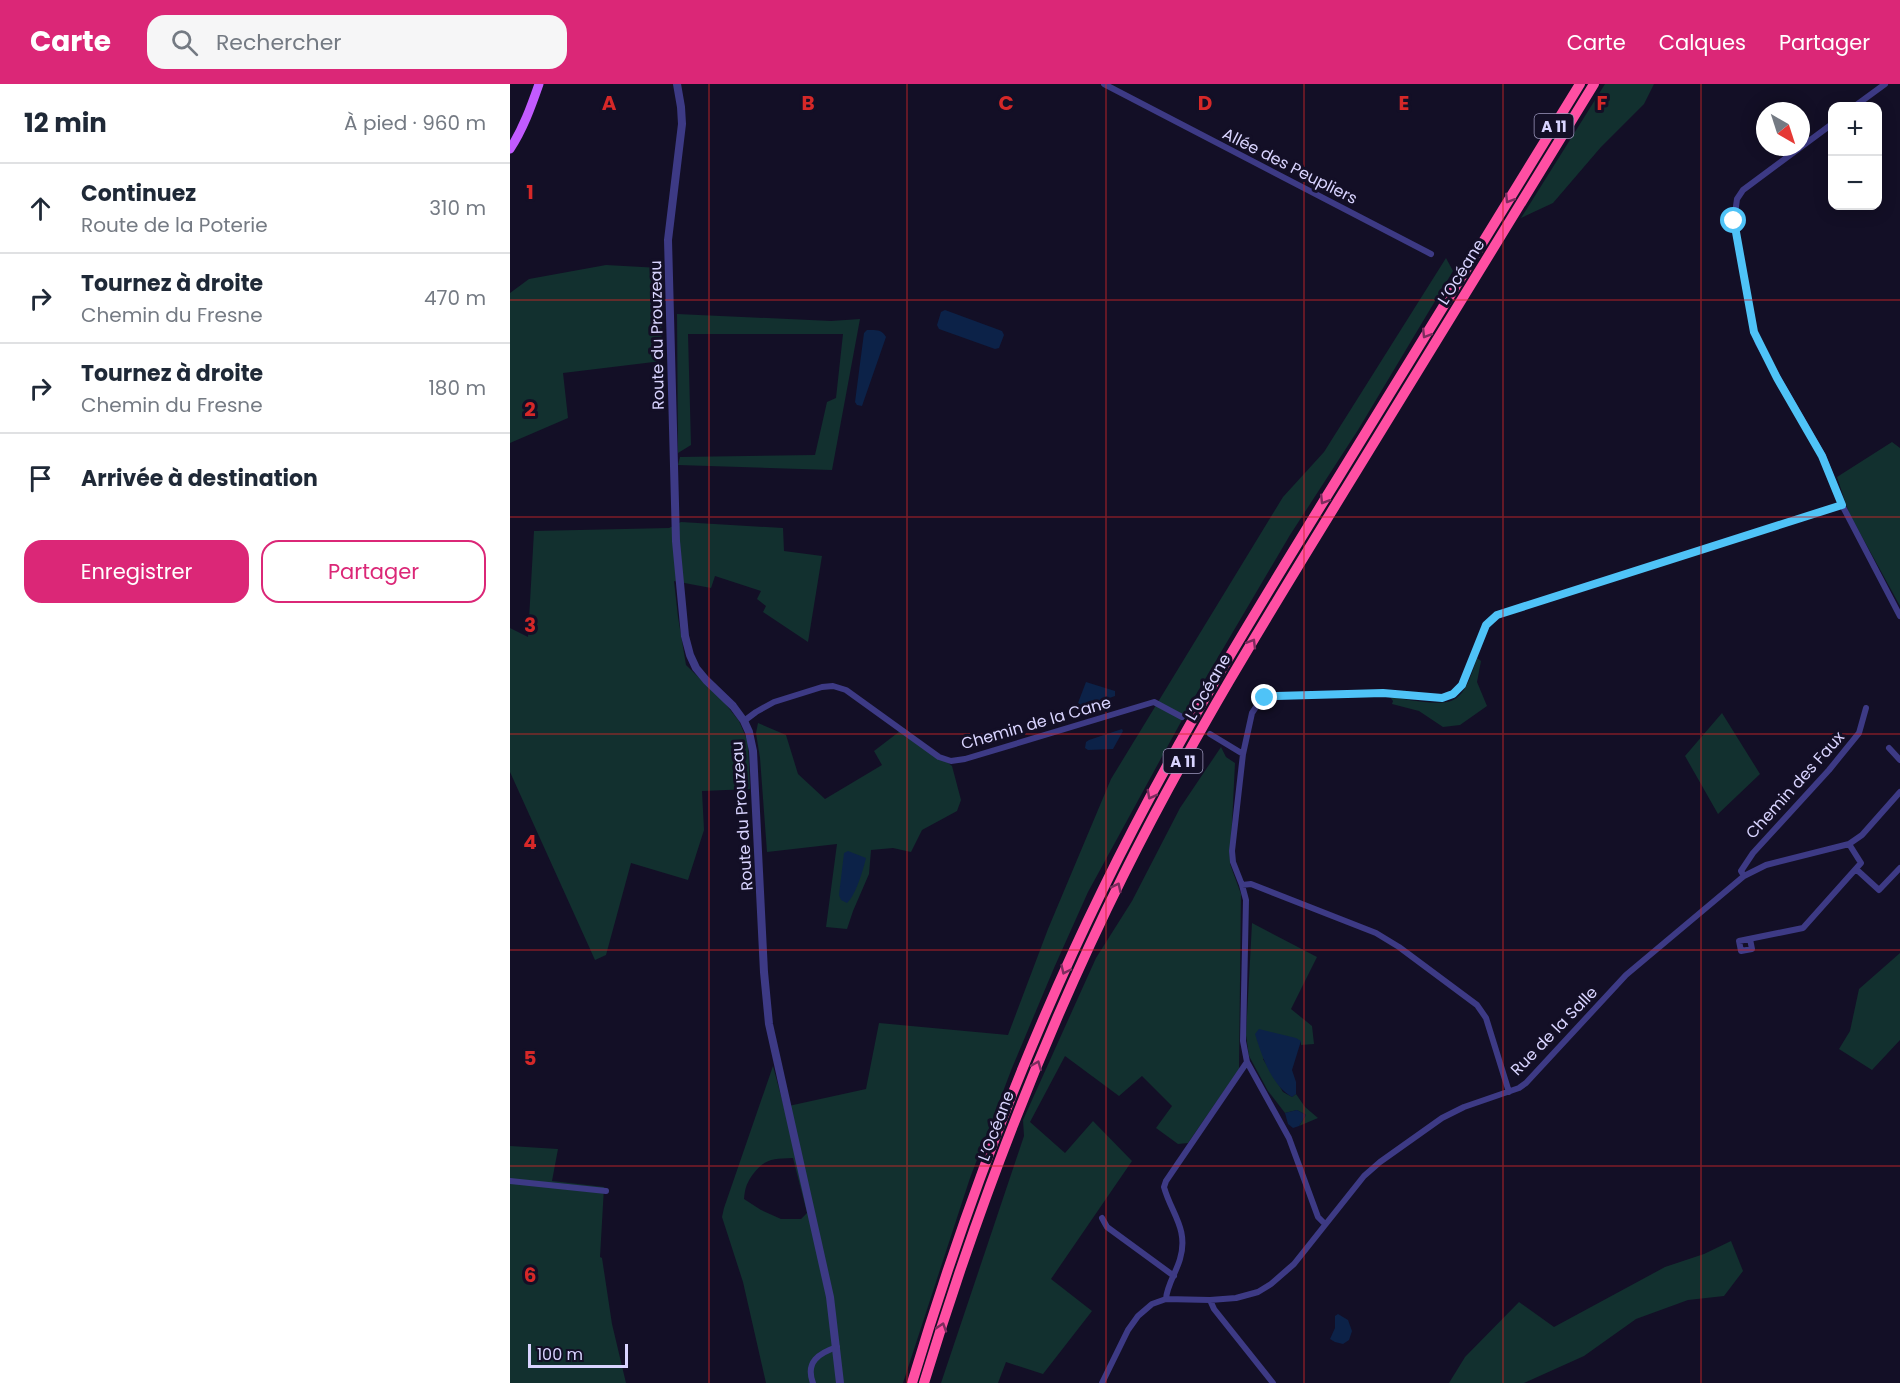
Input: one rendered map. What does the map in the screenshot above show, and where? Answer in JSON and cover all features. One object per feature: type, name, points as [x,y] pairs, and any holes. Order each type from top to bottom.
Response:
[{"type":"highway","name":"L’Océane","points":[[912,1383],[965,1218],[1013,1090],[1069,960],[1137,821],[1183,736],[1260,604],[1580,84]]},
{"type":"highway","name":"L’Océane","points":[[924,1383],[974,1230],[1018,1112],[1073,981],[1134,854],[1197,736],[1263,623],[1594,84]]},
{"type":"main road","points":[[510,149],[519,135],[538,85]]},
{"type":"street","name":"Route du Prouzeau","points":[[677,84],[682,124],[670,214],[669,252],[676,541],[685,636],[696,668],[733,706],[744,721],[753,751],[769,1024],[826,1279],[837,1347],[840,1383]]},
{"type":"street","name":"Allée des Peupliers","points":[[1104,84],[1431,254]]},
{"type":"street","points":[[1860,102],[1885,84]]},
{"type":"street","points":[[1828,128],[1743,190],[1737,199],[1734,221],[1754,332],[1777,378],[1822,456],[1842,505],[1900,616]]},
{"type":"street","points":[[1325,1224],[1318,1217],[1289,1138],[1247,1062],[1243,1041],[1246,900],[1233,862],[1232,851],[1243,754],[1252,713],[1258,704],[1265,698],[1276,696],[1383,693],[1442,698],[1453,694],[1462,685],[1486,625],[1497,615],[1842,505]]},
{"type":"street","name":"Chemin de la Cane","points":[[744,721],[774,702],[822,687],[833,686],[846,690],[939,757],[951,761],[965,759],[1154,702],[1182,717]]},
{"type":"street","name":"Chemin des Faux","points":[[1744,876],[1740,871],[1753,853],[1829,770],[1859,733],[1866,708]]},
{"type":"street","points":[[1210,734],[1243,754]]},
{"type":"street","points":[[1889,748],[1900,760]]},
{"type":"street","name":"Rue de la Salle","points":[[1166,1299],[1210,1300],[1245,1297],[1277,1280],[1294,1264],[1364,1176],[1380,1161],[1442,1118],[1464,1107],[1519,1088],[1532,1077],[1626,975],[1744,876],[1766,865],[1850,844],[1862,835],[1900,792]]},
{"type":"street","points":[[1750,939],[1803,928],[1861,863],[1850,844]]},
{"type":"street","points":[[1856,869],[1879,890],[1900,868]]},
{"type":"street","points":[[1242,885],[1251,884],[1376,933],[1399,947],[1477,1005],[1486,1018],[1509,1092]]},
{"type":"street","points":[[1102,1383],[1128,1330],[1138,1316],[1152,1304],[1166,1299],[1166,1290],[1180,1259],[1182,1234],[1179,1221],[1166,1194],[1164,1187],[1166,1181],[1247,1062]]},
{"type":"street","points":[[510,1181],[606,1191]]},
{"type":"street","points":[[1102,1218],[1107,1227],[1174,1276]]},
{"type":"street","points":[[1210,1300],[1214,1309],[1273,1383]]},
{"type":"street","points":[[813,1383],[810,1367],[814,1358],[821,1352],[837,1347]]},
{"type":"green space","points":[[1605,84],[1654,84],[1644,104],[1601,147],[1553,203],[1521,218]]},
{"type":"green space","points":[[1446,258],[1453,271],[1358,430],[1290,535],[1194,698],[1088,892],[1012,1068],[970,1178],[903,1383],[766,1383],[743,1282],[722,1217],[773,1066],[784,1107],[866,1089],[879,1023],[1008,1035],[1048,929],[1111,779],[1283,497],[1324,452]],"holes":[[[793,1158],[807,1213],[801,1219],[781,1219],[761,1210],[744,1199],[751,1177],[760,1166],[769,1161]]]},
{"type":"green space","points":[[606,265],[660,268],[662,361],[563,373],[568,418],[510,443],[510,293],[529,279]]},
{"type":"green space","points":[[677,314],[831,321],[860,319],[832,470],[678,465],[680,457],[815,455],[827,402],[836,398],[843,334],[688,334],[691,445],[678,453]]},
{"type":"green space","points":[[1892,442],[1900,448],[1900,606],[1849,513],[1837,477]]},
{"type":"green space","points":[[681,522],[783,528],[784,551],[822,556],[808,642],[763,612],[766,606],[757,599],[761,591],[715,576],[711,588],[674,581],[686,665],[724,702],[739,721],[748,742],[750,789],[702,791],[704,830],[688,880],[631,863],[606,955],[595,960],[510,772],[510,628],[528,637],[534,531],[669,528]]},
{"type":"green space","points":[[1477,658],[1481,661],[1477,682],[1487,706],[1460,725],[1443,727],[1419,711],[1392,704],[1390,697],[1421,702],[1451,701],[1461,694],[1468,683]]},
{"type":"green space","points":[[1722,713],[1760,774],[1718,814],[1685,756]]},
{"type":"green space","points":[[758,723],[786,735],[798,774],[825,799],[882,765],[874,751],[904,728],[952,766],[961,800],[957,811],[922,830],[911,852],[893,848],[871,850],[869,874],[847,929],[826,927],[837,844],[767,852],[756,733]]},
{"type":"green space","points":[[1221,747],[1226,757],[1235,763],[1230,864],[1241,894],[1239,1069],[1188,1143],[1178,1144],[1156,1128],[1172,1106],[1142,1076],[1119,1096],[1065,1056],[1030,1122],[1065,1153],[1093,1121],[1132,1161],[1051,1279],[1092,1311],[1043,1374],[1006,1362],[998,1383],[941,1383],[1024,1136],[1023,1120],[1096,958],[1132,901],[1180,808]]},
{"type":"green space","points":[[1252,923],[1317,957],[1291,1009],[1312,1026],[1314,1044],[1301,1045],[1301,1041],[1263,1059],[1283,1092],[1292,1097],[1296,1094],[1305,1107],[1318,1118],[1299,1126],[1306,1115],[1297,1110],[1285,1113],[1268,1091],[1249,1056],[1246,1035]]},
{"type":"green space","points":[[1900,953],[1900,1040],[1872,1070],[1839,1049],[1850,1031],[1859,989]]},
{"type":"green space","points":[[510,1146],[558,1149],[552,1181],[604,1187],[600,1257],[626,1383],[510,1383]]},
{"type":"green space","points":[[1731,1241],[1743,1271],[1724,1296],[1688,1300],[1636,1319],[1584,1356],[1524,1383],[1449,1383],[1465,1357],[1519,1302],[1554,1327],[1665,1267],[1704,1254]]},
{"type":"water","points":[[945,310],[1002,331],[1004,335],[999,348],[995,349],[939,329],[937,325],[941,312]]},
{"type":"water","points":[[867,330],[880,331],[886,337],[862,406],[855,402],[864,333]]},
{"type":"water","points":[[1086,682],[1115,691],[1115,696],[1084,707],[1078,703]]},
{"type":"water","points":[[1122,729],[1113,749],[1088,750],[1085,748],[1089,740]]},
{"type":"water","points":[[848,851],[866,858],[856,888],[847,903],[841,900],[839,895],[844,853]]},
{"type":"water","points":[[1259,1029],[1301,1041],[1292,1070],[1296,1082],[1296,1094],[1292,1097],[1278,1085],[1268,1069],[1255,1034]]},
{"type":"water","points":[[1297,1110],[1306,1115],[1299,1126],[1293,1128],[1288,1124],[1285,1113]]},
{"type":"water","points":[[1338,1314],[1348,1320],[1352,1331],[1349,1340],[1343,1344],[1330,1339],[1335,1328],[1335,1316]]},
{"type":"route","points":[[1265,698],[1383,693],[1442,698],[1453,694],[1462,685],[1486,625],[1497,615],[1842,505],[1822,456],[1758,343],[1754,332],[1734,221]]}]
